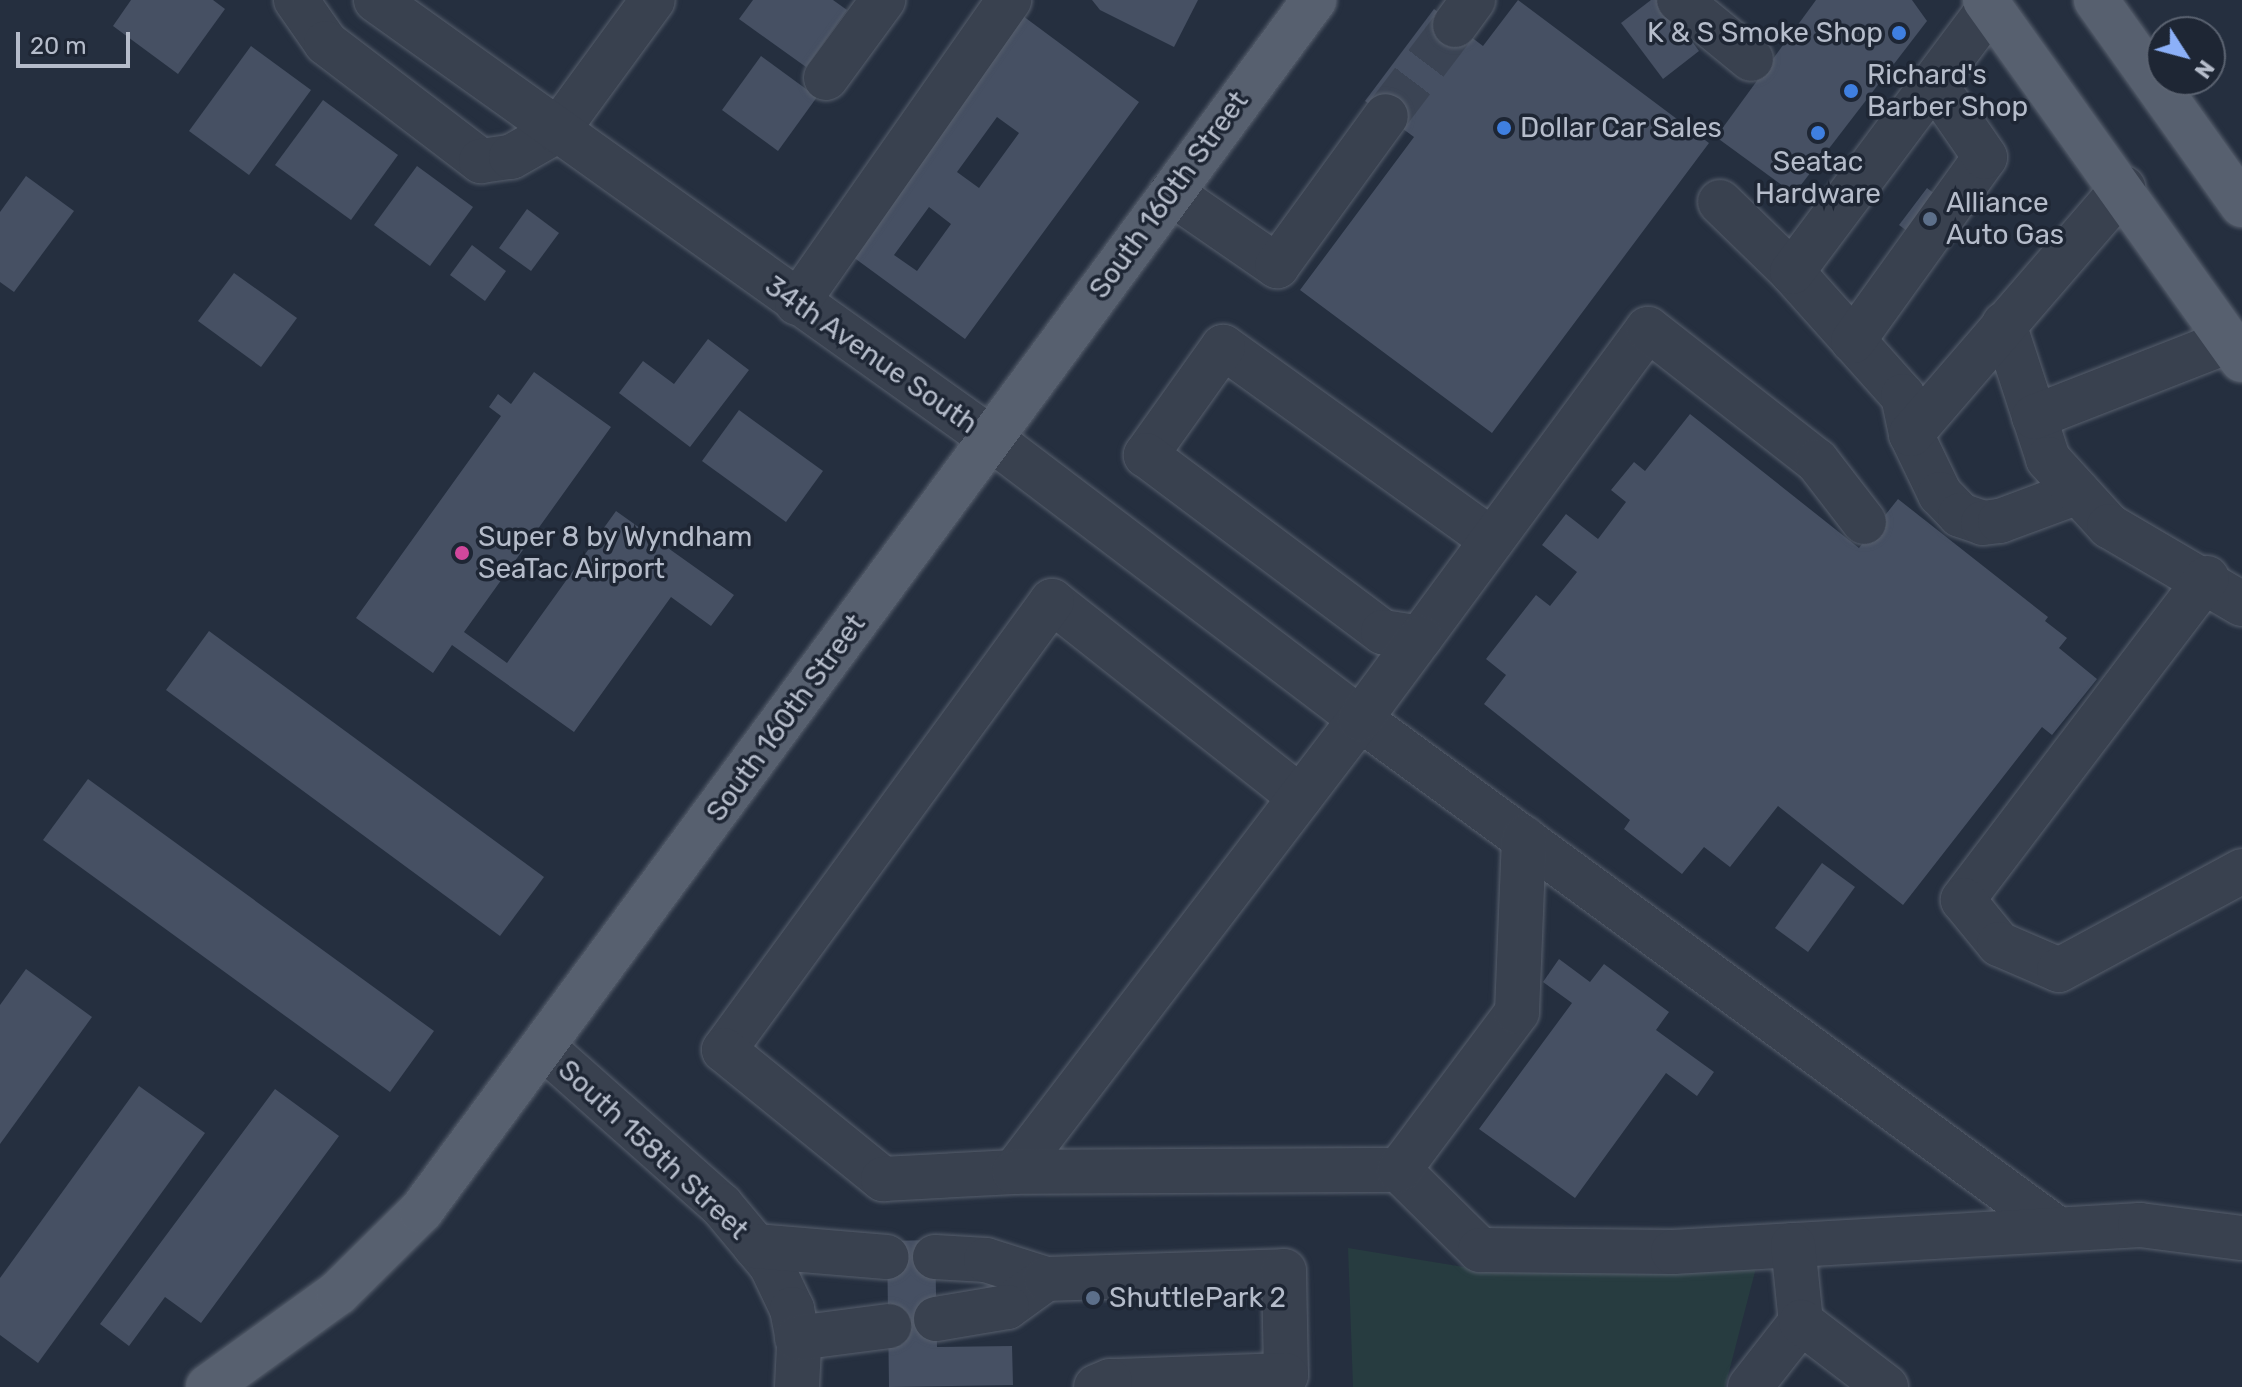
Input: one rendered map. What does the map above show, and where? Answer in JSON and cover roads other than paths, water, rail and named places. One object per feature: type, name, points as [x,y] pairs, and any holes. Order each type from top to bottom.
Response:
[{"type":"main road","name":"South 160th Street","points":[[208,1387],[338,1293],[421,1211],[1314,0]]},
{"type":"main road","points":[[2096,0],[2242,205]]},
{"type":"main road","points":[[1987,4],[2123,188],[2235,351]]},
{"type":"street","points":[[296,0],[326,43],[481,161],[511,157],[557,131],[653,0]]},
{"type":"street","name":"34th Avenue South","points":[[376,0],[990,438],[1360,719],[2056,1228]]},
{"type":"street","points":[[797,303],[1009,0]]},
{"type":"street","points":[[1679,0],[1751,59]]},
{"type":"street","points":[[826,78],[873,4]]},
{"type":"street","points":[[1792,272],[1934,83],[1987,4]]},
{"type":"street","points":[[1853,341],[1985,157],[1934,83]]},
{"type":"street","points":[[1171,193],[1277,266],[1386,116]]},
{"type":"street","points":[[1911,434],[2123,188]]},
{"type":"street","points":[[1720,202],[1792,272],[1903,396],[1911,434],[1940,494],[1972,519],[2000,521],[2078,492]]},
{"type":"street","points":[[2004,324],[2048,459],[2109,526],[2207,578],[2242,604]]},
{"type":"street","points":[[1014,1172],[1360,719],[1648,329],[1817,461],[1864,522]]},
{"type":"street","points":[[1420,638],[1383,632],[1146,455],[1223,347],[1492,540]]},
{"type":"street","points":[[2034,417],[2235,351]]},
{"type":"street","points":[[2207,578],[1963,900],[1999,944],[2059,970],[2242,871]]},
{"type":"street","points":[[1300,797],[1052,601],[724,1050],[883,1179],[1014,1172],[1399,1170],[1480,1250],[1673,1252],[2056,1228],[2170,1226],[2242,1238]]},
{"type":"street","points":[[1399,1170],[1517,1012],[1524,838]]},
{"type":"street","name":"South 158th Street","points":[[544,1048],[721,1205],[771,1265],[792,1309],[797,1338],[797,1387]]},
{"type":"street","points":[[1750,1387],[1801,1322],[1793,1245]]},
{"type":"street","points":[[755,1246],[887,1257]]},
{"type":"street","points":[[935,1257],[986,1260],[1046,1279],[1284,1271],[1286,1375],[1110,1381],[1096,1387]]},
{"type":"street","points":[[936,1319],[1007,1307],[1046,1279]]},
{"type":"street","points":[[1801,1322],[1886,1387]]},
{"type":"street","points":[[797,1338],[889,1326]]},
{"type":"tunnel","points":[[1386,116],[1455,25]]},
{"type":"place","name":"K & S Smoke Shop","points":[[1899,33]]},
{"type":"place","name":"Richard's Barber Shop","points":[[1851,91]]},
{"type":"place","name":"Dollar Car Sales","points":[[1504,128]]},
{"type":"place","name":"Seatac Hardware","points":[[1818,133]]},
{"type":"place","name":"Alliance Auto Gas","points":[[1930,219]]},
{"type":"place","name":"Super 8 by Wyndham SeaTac Airport","points":[[462,553]]},
{"type":"place","name":"ShuttlePark 2","points":[[1093,1298]]}]
